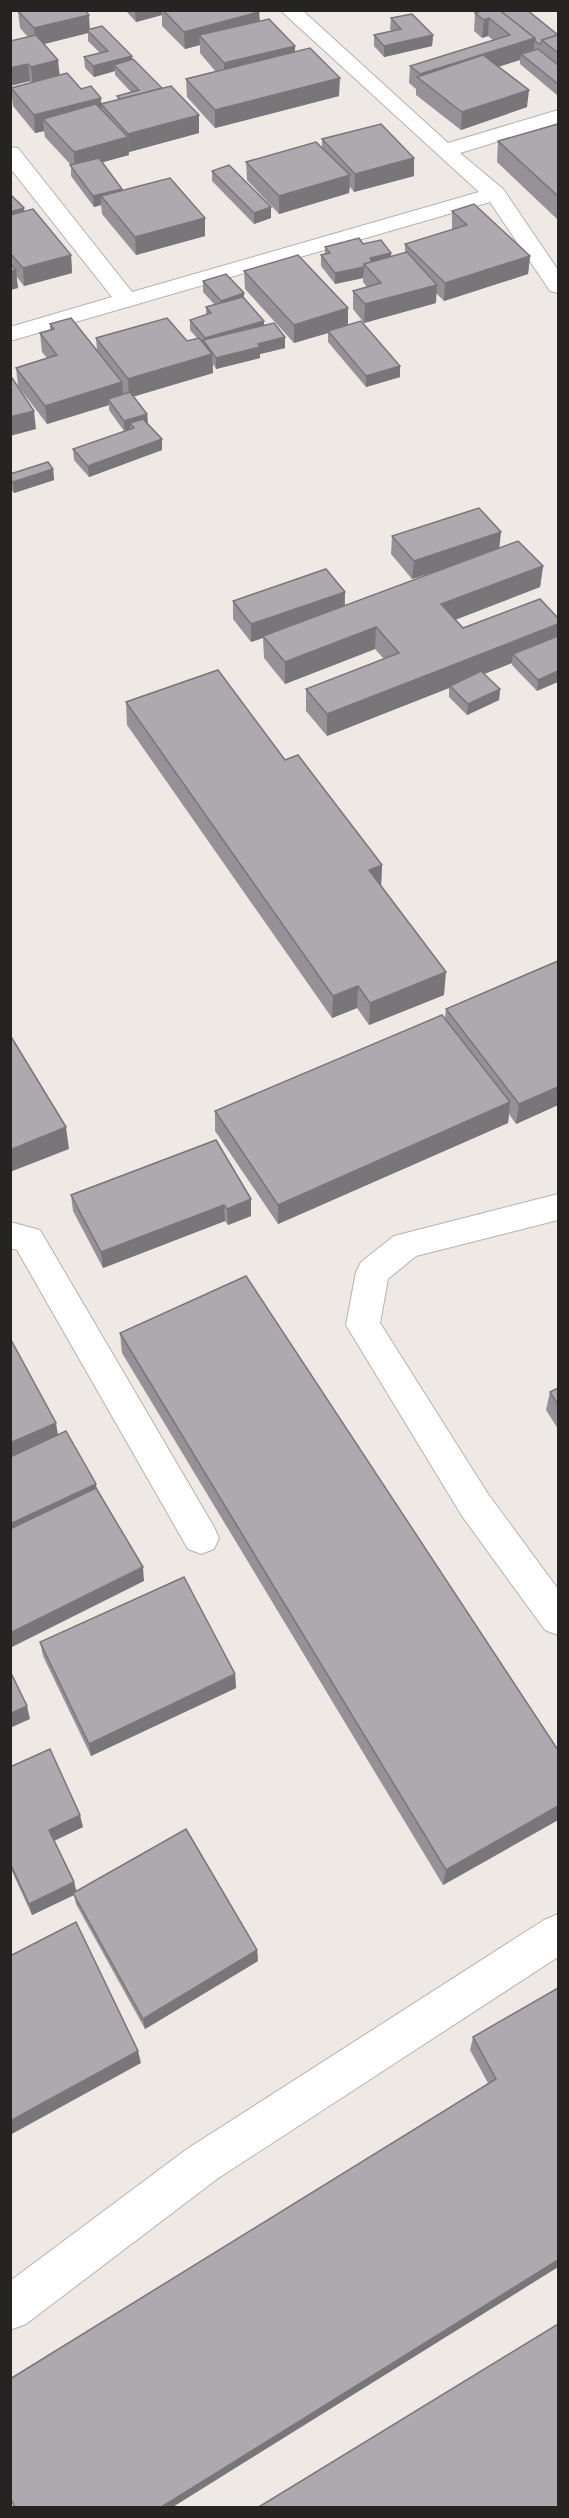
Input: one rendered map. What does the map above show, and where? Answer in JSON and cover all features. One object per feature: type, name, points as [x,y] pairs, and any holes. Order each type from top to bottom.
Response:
[{"type":"street","points":[[290,10],[444,151],[495,194],[558,284]]},
{"type":"street","points":[[444,151],[558,116]]},
{"type":"street","points":[[10,153],[126,301]]},
{"type":"street","points":[[10,334],[495,194]]},
{"type":"street","points":[[558,1207],[406,1245],[373,1272],[363,1325],[475,1505],[558,1618]]},
{"type":"street","points":[[10,1234],[28,1239],[201,1538]]},
{"type":"street","points":[[10,2308],[202,2164],[558,1935]]},
{"type":"building","points":[[85,10],[89,15],[34,28],[18,11]]},
{"type":"building","points":[[163,10],[258,10],[259,12],[184,32]]},
{"type":"building","points":[[484,10],[500,10],[535,38],[420,74],[410,66],[510,35],[489,18],[484,20],[475,13]]},
{"type":"building","points":[[527,10],[558,35],[542,40],[539,44],[535,38],[502,12]]},
{"type":"building","points":[[412,14],[433,35],[384,46],[374,35],[401,29],[391,18]]},
{"type":"building","points":[[269,19],[295,46],[224,63],[199,35]]},
{"type":"building","points":[[102,26],[132,56],[93,66],[84,57],[108,51],[87,30]]},
{"type":"building","points":[[36,35],[58,60],[31,67],[28,64],[10,68],[10,41]]},
{"type":"building","points":[[558,35],[558,53],[542,40]]},
{"type":"building","points":[[310,48],[340,78],[215,110],[186,79]]},
{"type":"building","points":[[538,49],[558,65],[558,84],[521,54]]},
{"type":"building","points":[[483,55],[529,90],[462,112],[417,77]]},
{"type":"building","points":[[133,59],[162,88],[121,99],[117,96],[139,90],[114,65]]},
{"type":"building","points":[[67,73],[81,89],[91,86],[101,98],[34,115],[11,88]]},
{"type":"building","points":[[171,86],[199,115],[128,134],[101,104]]},
{"type":"building","points":[[96,104],[128,137],[74,152],[43,119]]},
{"type":"building","points":[[381,124],[414,158],[355,174],[322,139]]},
{"type":"building","points":[[558,124],[558,196],[498,141]]},
{"type":"building","points":[[316,142],[350,175],[279,196],[246,162]]},
{"type":"building","points":[[99,158],[122,189],[93,196],[70,165]]},
{"type":"building","points":[[229,165],[271,207],[254,213],[212,171]]},
{"type":"building","points":[[170,178],[205,218],[135,237],[101,196]]},
{"type":"building","points":[[10,194],[24,208],[10,212]]},
{"type":"building","points":[[474,204],[530,256],[445,283],[405,244],[467,225],[452,211]]},
{"type":"building","points":[[33,209],[71,255],[23,268],[10,253],[10,215]]},
{"type":"building","points":[[359,238],[363,244],[381,240],[391,253],[370,258],[372,262],[364,264],[364,267],[335,273],[321,255],[330,253],[325,247]]},
{"type":"building","points":[[407,252],[437,285],[365,304],[353,291],[381,283],[364,264]]},
{"type":"building","points":[[298,255],[348,308],[294,325],[244,271]]},
{"type":"building","points":[[10,263],[16,270],[10,271]]},
{"type":"building","points":[[226,274],[244,293],[221,301],[203,281]]},
{"type":"building","points":[[243,297],[264,321],[205,338],[190,320],[211,313],[206,307]]},
{"type":"building","points":[[71,318],[122,382],[45,406],[16,368],[57,355],[40,333],[54,329],[50,324]]},
{"type":"building","points":[[167,318],[187,341],[199,338],[212,354],[128,379],[96,338]]},
{"type":"building","points":[[361,321],[400,366],[366,376],[328,331]]},
{"type":"building","points":[[274,323],[285,337],[258,344],[260,347],[216,358],[203,340]]},
{"type":"building","points":[[10,375],[34,411],[10,417]]},
{"type":"building","points":[[130,392],[147,414],[124,421],[108,399]]},
{"type":"building","points":[[143,419],[162,439],[88,466],[73,449],[134,428],[130,423]]},
{"type":"building","points":[[48,462],[53,469],[13,482],[10,479],[10,474]]},
{"type":"building","points":[[479,508],[501,532],[414,561],[392,536]]},
{"type":"building","points":[[518,541],[543,566],[441,604],[463,628],[540,599],[558,618],[558,624],[327,714],[306,689],[399,653],[376,627],[285,662],[263,636]]},
{"type":"building","points":[[326,569],[345,592],[251,624],[233,601]]},
{"type":"building","points":[[558,636],[558,671],[538,680],[513,654]]},
{"type":"building","points":[[218,670],[285,760],[298,755],[382,865],[369,870],[446,972],[370,1003],[358,986],[333,996],[126,702]]},
{"type":"building","points":[[481,671],[500,689],[468,704],[450,686]]},
{"type":"building","points":[[558,961],[558,1087],[519,1104],[446,1009]]},
{"type":"building","points":[[442,1015],[510,1102],[278,1205],[215,1111]]},
{"type":"building","points":[[10,1035],[66,1127],[10,1150]]},
{"type":"building","points":[[216,1140],[251,1199],[227,1209],[224,1205],[101,1252],[71,1195]]},
{"type":"building","points":[[246,1276],[558,1750],[558,1806],[446,1870],[120,1333]]},
{"type":"building","points":[[10,1338],[56,1423],[10,1443]]},
{"type":"building","points":[[558,1388],[558,1405],[550,1392]]},
{"type":"building","points":[[66,1431],[96,1484],[10,1524],[10,1457]]},
{"type":"building","points":[[96,1488],[143,1567],[10,1633],[10,1529]]},
{"type":"building","points":[[184,1577],[235,1674],[89,1744],[40,1642]]},
{"type":"building","points":[[10,1671],[27,1706],[10,1714]]},
{"type":"building","points":[[50,1749],[80,1815],[49,1830],[74,1882],[29,1904],[10,1863],[10,1767]]},
{"type":"building","points":[[186,1829],[257,1950],[143,2019],[73,1893]]},
{"type":"building","points":[[76,1922],[138,2051],[10,2121],[10,1956]]},
{"type":"building","points":[[558,1988],[558,2260],[160,2508],[15,2508],[10,2497],[10,2379],[496,2079],[473,2037]]},
{"type":"building","points":[[558,2324],[558,2508],[257,2508]]}]
